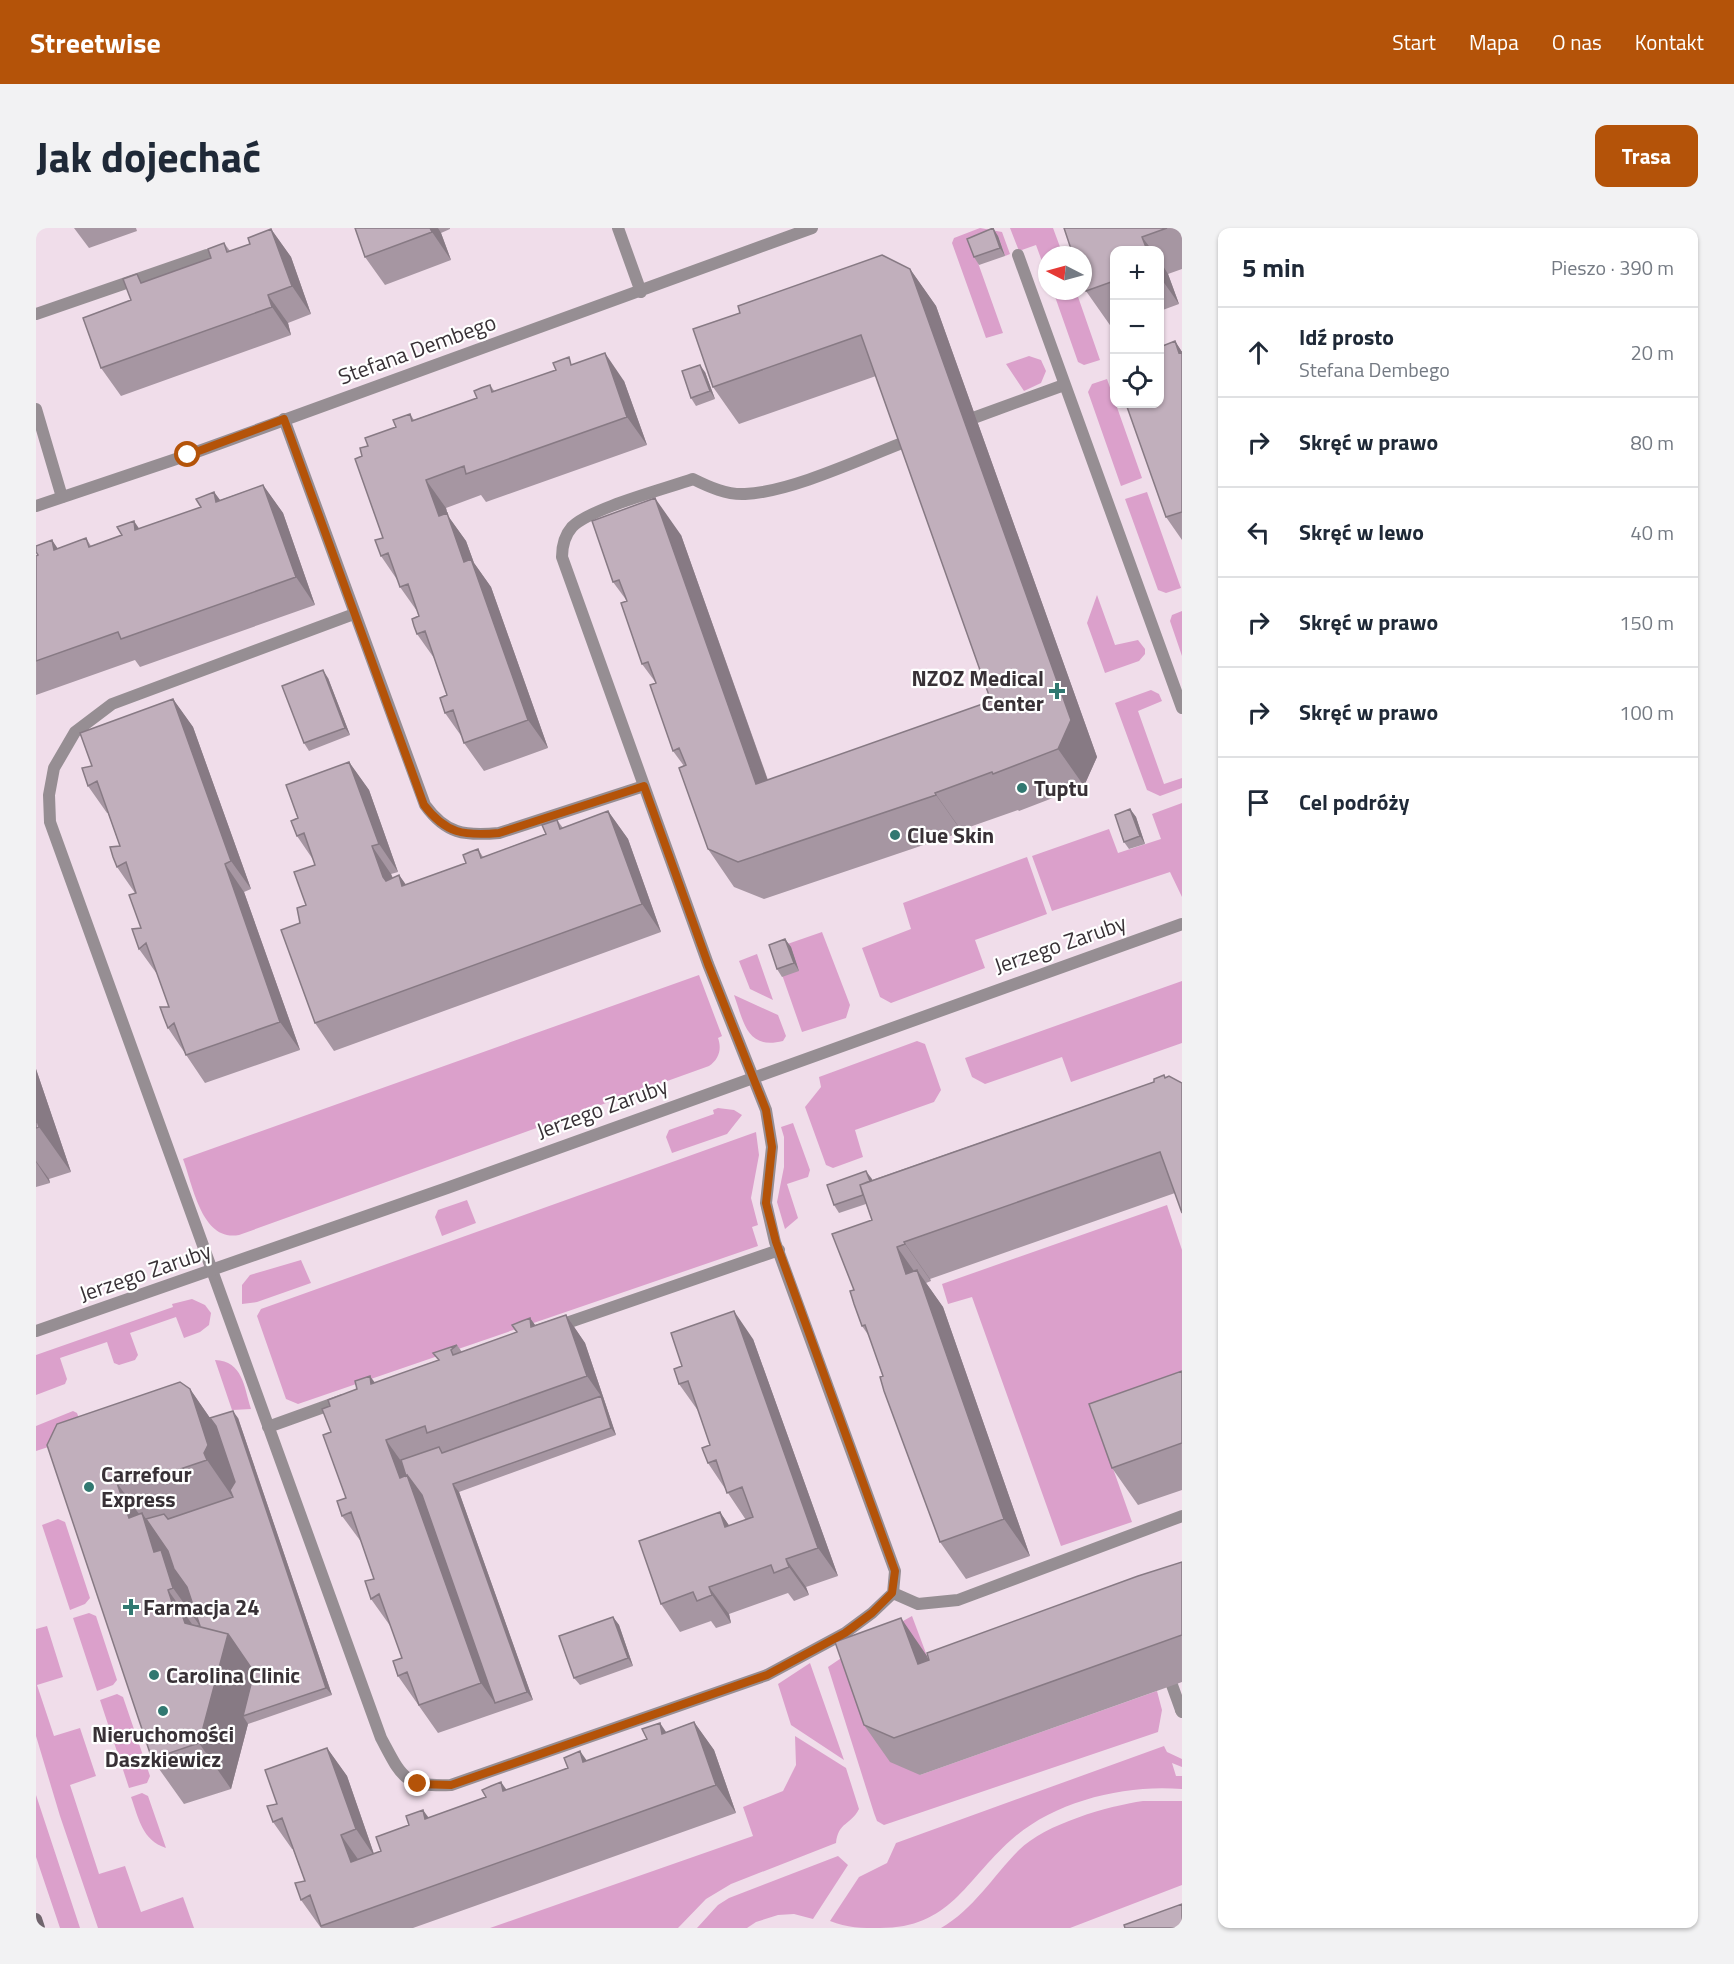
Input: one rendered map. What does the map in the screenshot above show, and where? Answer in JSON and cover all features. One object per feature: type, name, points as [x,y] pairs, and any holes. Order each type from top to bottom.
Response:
[{"type":"street","points":[[618,228],[641,292]]},
{"type":"street","name":"Stefana Dembego","points":[[36,506],[641,292],[812,228]]},
{"type":"street","points":[[36,314],[207,255]]},
{"type":"street","points":[[1018,255],[1182,708]]},
{"type":"street","points":[[976,417],[1064,385]]},
{"type":"street","points":[[36,409],[62,497]]},
{"type":"street","points":[[284,419],[424,805],[438,823],[456,831],[477,835],[499,833],[644,786]]},
{"type":"street","points":[[354,614],[112,704],[75,732],[54,768],[49,795],[50,822],[381,1738],[406,1780],[418,1784],[451,1785],[767,1675],[845,1633],[872,1613],[892,1593],[895,1571],[779,1250],[766,1203],[772,1147],[769,1122],[754,1075],[708,964],[644,786],[562,557],[562,546],[572,528],[588,516],[693,478],[706,486],[729,493],[745,494],[777,490],[912,439]]},
{"type":"street","name":"Jerzego Zaruby","points":[[36,1331],[211,1271],[754,1075],[1182,924]]},
{"type":"street","points":[[548,1330],[779,1250]]},
{"type":"street","points":[[268,1427],[354,1396]]},
{"type":"street","points":[[892,1593],[918,1604],[958,1600],[1182,1516]]},
{"type":"street","points":[[1172,1685],[1182,1711]]},
{"type":"street","points":[[36,1919],[39,1928]]},
{"type":"shaded area","points":[[980,228],[1002,232],[1010,254],[1005,256],[998,236],[972,246],[1003,333],[986,338],[952,243],[954,238]]},
{"type":"shaded area","points":[[1010,228],[1053,228],[1060,246],[1038,246],[1038,250],[1036,245],[1019,251]]},
{"type":"shaded area","points":[[1056,300],[1079,300],[1100,360],[1084,365],[1078,362]]},
{"type":"shaded area","points":[[1029,356],[1041,360],[1046,371],[1041,383],[1024,391],[1006,364]]},
{"type":"shaded area","points":[[1107,379],[1110,387],[1110,408],[1117,408],[1142,478],[1121,486],[1088,392],[1092,384]]},
{"type":"shaded area","points":[[1147,492],[1181,588],[1166,593],[1158,590],[1125,499]]},
{"type":"shaded area","points":[[1097,595],[1115,645],[1138,640],[1145,649],[1145,654],[1139,661],[1105,673],[1087,623]]},
{"type":"shaded area","points":[[1182,611],[1182,656],[1170,621],[1172,615]]},
{"type":"shaded area","points":[[1151,690],[1159,694],[1162,701],[1138,711],[1164,784],[1182,778],[1182,788],[1160,796],[1147,790],[1115,703]]},
{"type":"shaded area","points":[[1182,803],[1182,897],[1170,872],[1052,911],[1032,856],[1109,829],[1118,853],[1161,839],[1152,814]]},
{"type":"shaded area","points":[[1027,857],[1047,914],[975,940],[985,968],[891,1003],[880,997],[862,948],[911,929],[903,903]]},
{"type":"shaded area","points":[[822,932],[850,1005],[846,1018],[802,1032],[773,949]]},
{"type":"shaded area","points":[[757,954],[773,1000],[750,989],[739,961]]},
{"type":"shaded area","points":[[699,975],[722,1036],[718,1038],[720,1050],[717,1057],[709,1066],[239,1235],[226,1235],[216,1230],[201,1210],[195,1197],[183,1159]]},
{"type":"shaded area","points":[[1182,981],[1182,1043],[1071,1082],[1062,1057],[985,1084],[972,1077],[965,1058]]},
{"type":"shaded area","points":[[734,995],[778,1015],[786,1036],[783,1041],[771,1043],[754,1038],[744,1024]]},
{"type":"shaded area","points":[[917,1041],[925,1044],[941,1090],[934,1102],[855,1130],[863,1157],[833,1168],[826,1165],[805,1107],[821,1087],[819,1077]]},
{"type":"shaded area","points":[[718,1108],[734,1110],[742,1115],[727,1134],[672,1153],[666,1137],[669,1130],[714,1114],[713,1110]]},
{"type":"shaded area","points":[[793,1123],[810,1170],[808,1177],[787,1184],[798,1218],[785,1229],[777,1202],[784,1167],[784,1137],[781,1127]]},
{"type":"shaded area","points":[[756,1132],[759,1155],[751,1198],[758,1225],[752,1227],[758,1246],[298,1404],[286,1399],[257,1316],[261,1309]]},
{"type":"shaded area","points":[[467,1200],[476,1223],[442,1236],[435,1217],[438,1210]]},
{"type":"shaded area","points":[[1167,1205],[1182,1250],[1182,1385],[1094,1415],[1132,1522],[1061,1546],[972,1297],[948,1304],[942,1284]]},
{"type":"shaded area","points":[[301,1260],[311,1283],[257,1302],[242,1304],[242,1285],[250,1275]]},
{"type":"shaded area","points":[[192,1299],[205,1305],[211,1313],[209,1325],[200,1332],[184,1338],[176,1317],[130,1333],[138,1355],[135,1360],[119,1365],[114,1363],[107,1342],[60,1358],[67,1379],[65,1384],[36,1395],[36,1355],[173,1307],[172,1304]]},
{"type":"shaded area","points":[[215,1360],[224,1361],[237,1370],[244,1384],[251,1409],[232,1410]]},
{"type":"shaded area","points":[[73,1411],[77,1413],[85,1435],[36,1451],[36,1426]]},
{"type":"shaded area","points":[[58,1519],[65,1522],[90,1598],[85,1604],[70,1610],[42,1525]]},
{"type":"shaded area","points":[[89,1613],[96,1616],[117,1680],[113,1685],[97,1691],[73,1618]]},
{"type":"shaded area","points":[[912,1616],[927,1656],[861,1679],[920,1775],[1157,1691],[1162,1710],[1158,1732],[884,1825],[877,1821],[874,1813],[828,1667],[862,1644]]},
{"type":"shaded area","points":[[47,1626],[63,1677],[37,1685],[54,1736],[80,1728],[96,1776],[70,1785],[99,1874],[125,1866],[141,1912],[183,1897],[194,1928],[98,1928],[36,1736],[36,1629]]},
{"type":"shaded area","points":[[810,1663],[844,1760],[791,1725],[778,1684]]},
{"type":"shaded area","points":[[117,1694],[123,1697],[150,1776],[147,1783],[129,1788],[100,1700]]},
{"type":"shaded area","points":[[795,1736],[846,1768],[859,1809],[839,1831],[836,1843],[731,1884],[706,1899],[678,1928],[490,1928],[753,1836],[743,1807],[783,1791],[796,1765]]},
{"type":"shaded area","points":[[1164,1746],[1167,1752],[1182,1759],[1182,1767],[1172,1763],[1176,1776],[1182,1776],[1182,1789],[1137,1789],[1114,1793],[1069,1805],[1048,1815],[1028,1826],[1011,1840],[954,1899],[940,1911],[924,1920],[904,1926],[880,1928],[861,1928],[830,1921],[859,1877],[887,1863],[896,1843]]},
{"type":"shaded area","points":[[142,1793],[148,1796],[166,1848],[152,1840],[142,1828],[131,1797]]},
{"type":"shaded area","points":[[36,1795],[80,1928],[60,1928],[36,1857]]},
{"type":"shaded area","points":[[1143,1801],[1182,1801],[1182,1885],[1070,1928],[941,1928],[953,1921],[973,1902],[1019,1850],[1044,1832],[1095,1812]]},
{"type":"shaded area","points":[[838,1856],[848,1865],[813,1919],[794,1914],[778,1915],[756,1922],[747,1928],[697,1928],[718,1905],[729,1898]]},
{"type":"building","points":[[355,228],[430,228],[432,232],[365,257]]},
{"type":"building","points":[[993,228],[1000,248],[974,257],[967,239]]},
{"type":"building","points":[[1064,228],[1167,228],[1142,237],[1145,246],[1110,246],[1110,282],[1092,289],[1092,246],[1070,246]]},
{"type":"building","points":[[271,229],[292,286],[268,295],[272,307],[101,368],[83,318],[131,300],[123,279],[137,274],[141,283],[211,258],[208,249],[224,243],[227,252],[250,244],[248,238]]},
{"type":"building","points":[[882,255],[910,269],[1071,720],[1058,749],[935,793],[936,795],[738,862],[708,849],[679,768],[686,765],[679,748],[673,751],[650,685],[656,683],[648,662],[642,664],[621,603],[627,601],[619,580],[613,582],[592,521],[655,498],[756,784],[991,701],[861,335],[713,387],[693,329],[740,313],[738,306]]},
{"type":"building","points":[[1175,341],[1179,353],[1182,352],[1182,512],[1166,517],[1127,408],[1164,408],[1164,345]]},
{"type":"building","points":[[605,353],[627,417],[466,474],[464,466],[426,480],[439,516],[447,513],[464,562],[471,559],[528,720],[464,743],[453,710],[445,713],[440,698],[447,695],[425,631],[417,634],[414,626],[412,619],[419,616],[408,584],[400,587],[388,553],[381,556],[375,540],[383,538],[355,459],[362,456],[360,448],[368,446],[365,438],[396,427],[393,420],[410,414],[412,421],[477,398],[474,391],[481,388],[490,385],[492,392],[556,370],[553,363],[569,357],[571,365]]},
{"type":"building","points":[[700,365],[710,391],[691,398],[682,371]]},
{"type":"building","points":[[263,485],[296,577],[121,639],[118,632],[36,661],[36,556],[38,555],[36,546],[52,540],[54,550],[86,538],[89,547],[122,535],[117,527],[134,521],[135,530],[201,507],[196,499],[214,492],[216,502]]},
{"type":"building","points":[[323,670],[345,728],[304,743],[282,686]]},
{"type":"building","points":[[173,699],[231,861],[225,864],[280,1022],[186,1055],[174,1023],[168,1028],[160,1007],[169,1007],[146,943],[139,949],[132,929],[141,928],[129,895],[136,893],[126,862],[117,867],[113,857],[110,847],[120,846],[97,781],[88,786],[82,768],[92,766],[80,733]]},
{"type":"building","points":[[349,762],[379,844],[372,846],[386,881],[399,875],[402,886],[466,863],[463,855],[478,849],[481,858],[546,834],[542,825],[557,820],[560,829],[608,811],[642,904],[315,1023],[281,930],[300,923],[297,908],[306,905],[294,872],[315,865],[304,833],[297,836],[291,821],[298,818],[286,785]]},
{"type":"building","points":[[1130,809],[1140,836],[1124,842],[1115,815]]},
{"type":"building","points":[[785,939],[794,963],[777,969],[769,945]]},
{"type":"building","points":[[1164,1075],[1165,1078],[1169,1076],[1182,1083],[1182,1213],[1160,1152],[904,1242],[905,1244],[897,1247],[906,1274],[917,1270],[1004,1519],[940,1542],[884,1391],[880,1377],[883,1376],[865,1325],[862,1326],[854,1304],[850,1291],[854,1290],[832,1234],[872,1220],[860,1185],[1154,1082],[1154,1079]]},
{"type":"building","points":[[866,1171],[870,1181],[860,1185],[863,1195],[834,1205],[827,1185]]},
{"type":"building","points":[[734,1311],[818,1548],[786,1559],[789,1567],[774,1573],[771,1565],[709,1587],[712,1595],[697,1601],[693,1592],[661,1604],[639,1541],[720,1512],[725,1527],[753,1517],[742,1487],[727,1493],[716,1460],[708,1463],[702,1448],[710,1445],[688,1381],[679,1384],[674,1369],[682,1366],[671,1333]]},
{"type":"building","points":[[566,1315],[587,1376],[427,1433],[425,1426],[386,1440],[400,1478],[407,1475],[481,1683],[419,1705],[407,1672],[398,1676],[393,1661],[402,1658],[379,1594],[371,1599],[365,1581],[374,1579],[351,1512],[342,1516],[337,1501],[346,1498],[323,1435],[331,1432],[322,1409],[330,1406],[328,1400],[357,1389],[355,1381],[370,1376],[371,1384],[439,1360],[433,1353],[457,1345],[451,1350],[453,1355],[517,1332],[512,1325],[530,1318],[531,1327]]},
{"type":"building","points":[[1182,1371],[1182,1443],[1112,1468],[1089,1404]]},
{"type":"building","points":[[180,1382],[190,1389],[208,1445],[204,1453],[207,1460],[142,1482],[140,1476],[117,1483],[129,1518],[142,1513],[154,1552],[161,1550],[173,1588],[168,1590],[174,1608],[179,1606],[185,1623],[228,1634],[199,1743],[152,1759],[47,1445],[57,1424]]},
{"type":"building","points":[[601,1396],[611,1428],[453,1484],[527,1692],[495,1703],[422,1495],[406,1476],[401,1460],[439,1447],[442,1453]]},
{"type":"building","points":[[233,1411],[326,1688],[243,1716],[254,1672],[228,1634],[197,1626],[200,1626],[187,1587],[174,1569],[168,1551],[146,1519],[164,1514],[168,1519],[233,1497],[230,1490],[235,1482],[216,1426],[210,1418]]},
{"type":"building","points":[[1182,1562],[1182,1635],[894,1738],[864,1725],[835,1642],[901,1618],[918,1664],[929,1660],[927,1653]]},
{"type":"building","points":[[613,1617],[628,1658],[574,1678],[559,1636]]},
{"type":"building","points":[[694,1722],[716,1785],[321,1926],[310,1895],[301,1900],[295,1883],[305,1881],[282,1818],[273,1822],[267,1806],[277,1804],[265,1770],[327,1748],[356,1829],[341,1835],[351,1862],[381,1851],[376,1837],[409,1825],[406,1816],[423,1810],[425,1819],[486,1797],[482,1790],[501,1782],[503,1791],[568,1768],[564,1758],[580,1751],[583,1762],[647,1739],[642,1729],[660,1723],[662,1734]]},
{"type":"building","points":[[1182,1904],[1182,1928],[1125,1928],[1124,1925]]},
{"type":"place","name":"NZOZ Medical Center","points":[[1057,691]]},
{"type":"place","name":"Tuptu","points":[[1022,788]]},
{"type":"place","name":"Clue Skin","points":[[895,835]]},
{"type":"place","name":"Carrefour Express","points":[[89,1487]]},
{"type":"place","name":"Farmacja 24","points":[[131,1607]]},
{"type":"place","name":"Carolina Clinic","points":[[154,1675]]},
{"type":"place","name":"Nieruchomości Daszkiewicz","points":[[163,1711]]},
{"type":"route","points":[[188,455],[284,419],[424,805],[438,823],[456,831],[477,835],[499,833],[644,786],[708,964],[766,1110],[772,1147],[766,1203],[776,1242],[895,1571],[896,1581],[892,1593],[872,1613],[845,1633],[767,1675],[451,1785],[418,1784]]}]
